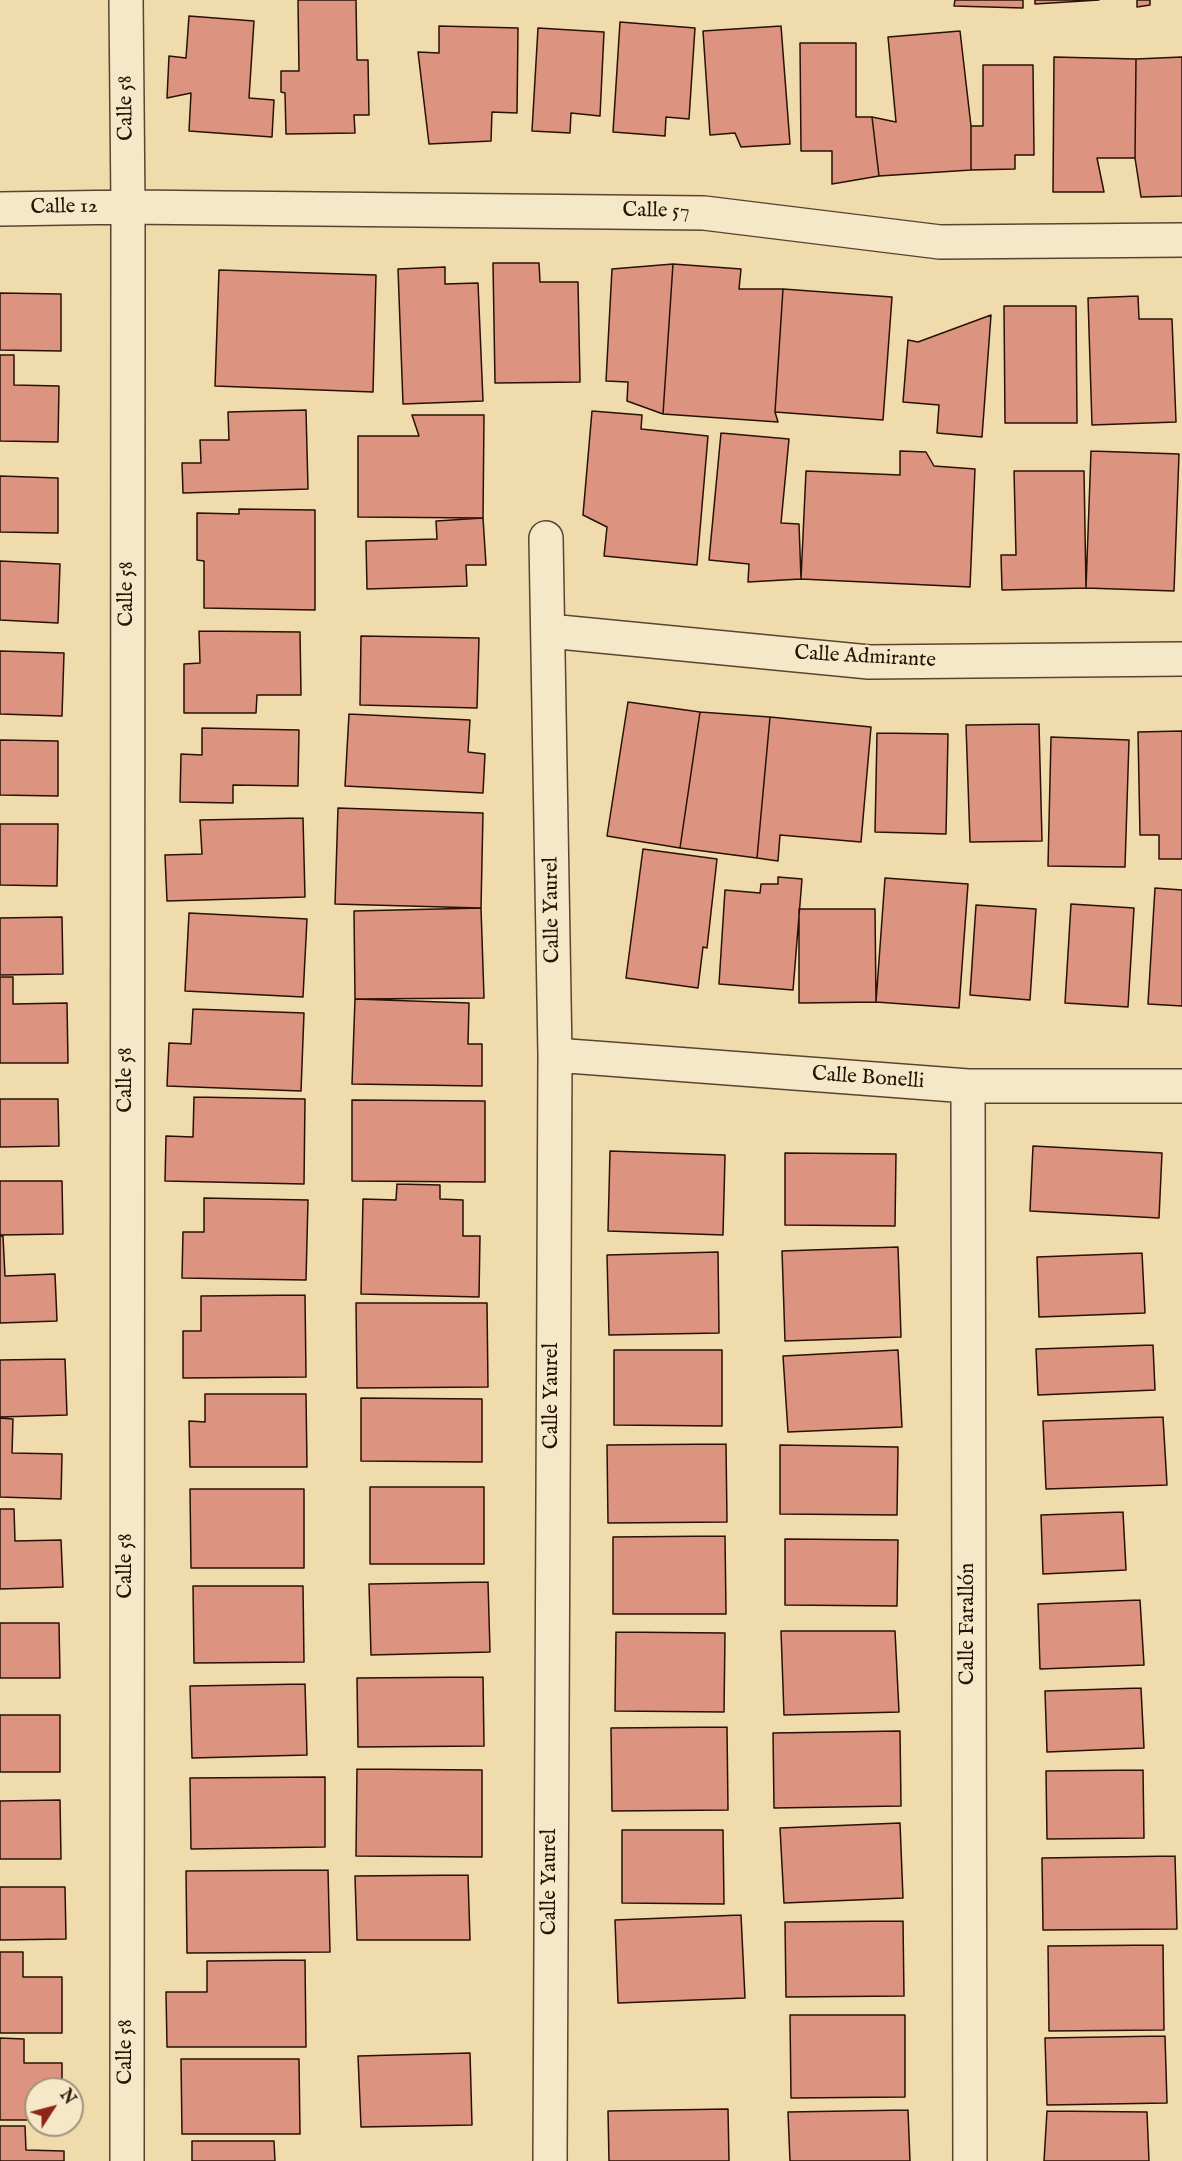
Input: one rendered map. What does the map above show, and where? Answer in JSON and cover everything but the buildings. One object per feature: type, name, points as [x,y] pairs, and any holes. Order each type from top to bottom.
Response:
[{"type":"street","name":"Calle 58","points":[[126,0],[128,207],[127,2161]]},
{"type":"street","name":"Calle 12","points":[[0,208],[128,207]]},
{"type":"street","name":"Calle 57","points":[[128,207],[704,213],[940,242],[1182,240]]},
{"type":"street","name":"Calle Yaurel","points":[[546,538],[555,1055],[550,2161]]},
{"type":"street","name":"Calle Admirante","points":[[549,631],[869,662],[1182,659]]},
{"type":"street","name":"Calle Bonelli","points":[[555,1055],[968,1086],[1182,1086]]},
{"type":"street","name":"Calle Farallón","points":[[968,1086],[970,2161]]}]
